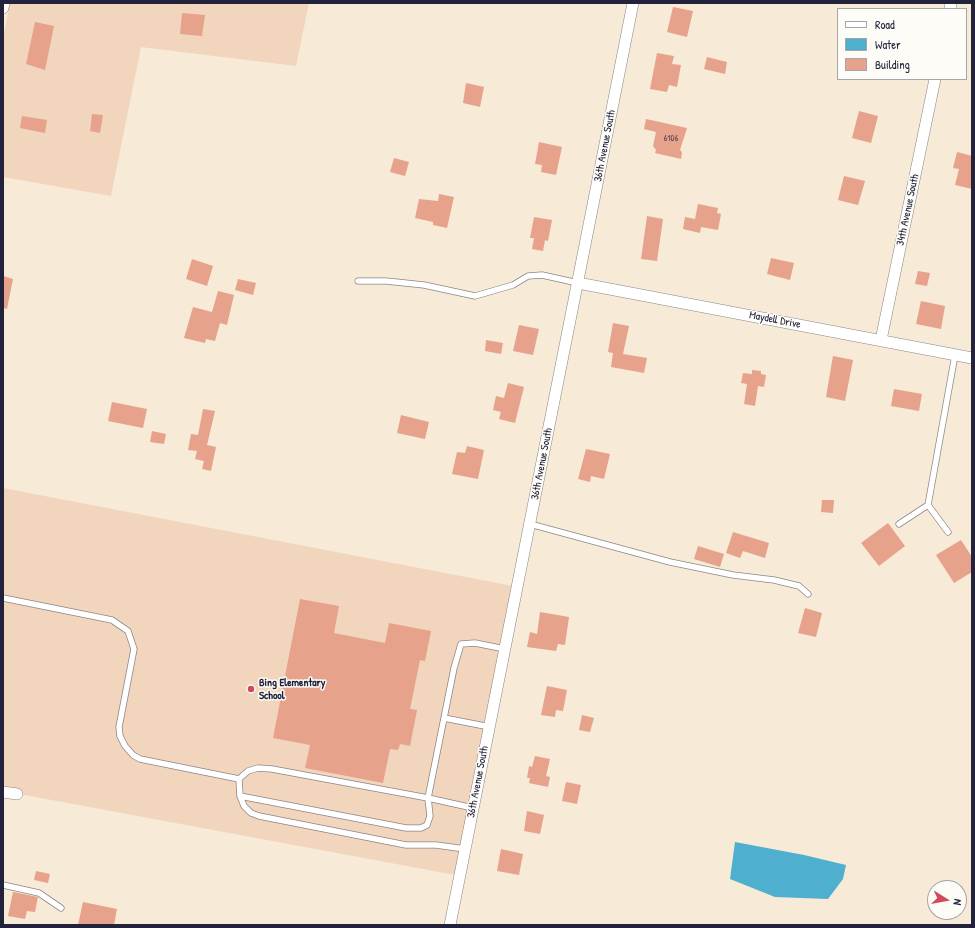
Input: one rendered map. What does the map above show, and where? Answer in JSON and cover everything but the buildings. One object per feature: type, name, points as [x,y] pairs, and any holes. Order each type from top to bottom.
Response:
[{"type":"street","points":[[3,8],[4,3]]},
{"type":"street","name":"36th Avenue South","points":[[450,925],[633,3]]},
{"type":"street","name":"34th Avenue South","points":[[881,340],[935,80]]},
{"type":"street","name":"Maydell Drive","points":[[578,283],[972,358]]},
{"type":"street","points":[[3,792],[17,794]]},
{"type":"lane","points":[[358,281],[386,281],[424,285],[475,296],[513,285],[528,276],[542,275],[578,283]]},
{"type":"lane","points":[[899,524],[928,505],[955,355]]},
{"type":"lane","points":[[928,505],[948,532]]},
{"type":"lane","points":[[530,524],[670,562],[733,575],[774,580],[799,586],[808,594]]},
{"type":"lane","points":[[3,598],[100,617],[120,624],[128,631],[134,649],[119,727],[120,736],[125,746],[133,755],[140,759],[239,779]]},
{"type":"lane","points":[[240,796],[406,828],[421,828],[426,825],[430,816],[428,798],[454,668],[462,644],[475,643],[505,649]]},
{"type":"lane","points":[[444,718],[490,727]]},
{"type":"lane","points":[[239,779],[248,771],[258,768],[272,769],[428,798],[473,808]]},
{"type":"lane","points":[[239,779],[240,796],[244,806],[251,813],[270,819],[406,845],[436,845],[465,849]]},
{"type":"lane","points":[[3,885],[39,893],[61,908]]},
{"type":"shaded area","points":[[10,3],[309,3],[296,66],[141,47],[111,196],[3,177],[3,38]]},
{"type":"shaded area","name":"Bing Elementary School","points":[[3,488],[518,587],[461,876],[3,791]]},
{"type":"water","points":[[735,842],[804,855],[846,865],[843,879],[828,899],[775,897],[730,879]]},
{"type":"place","name":"Bing Elementary School","points":[[251,689]]}]
